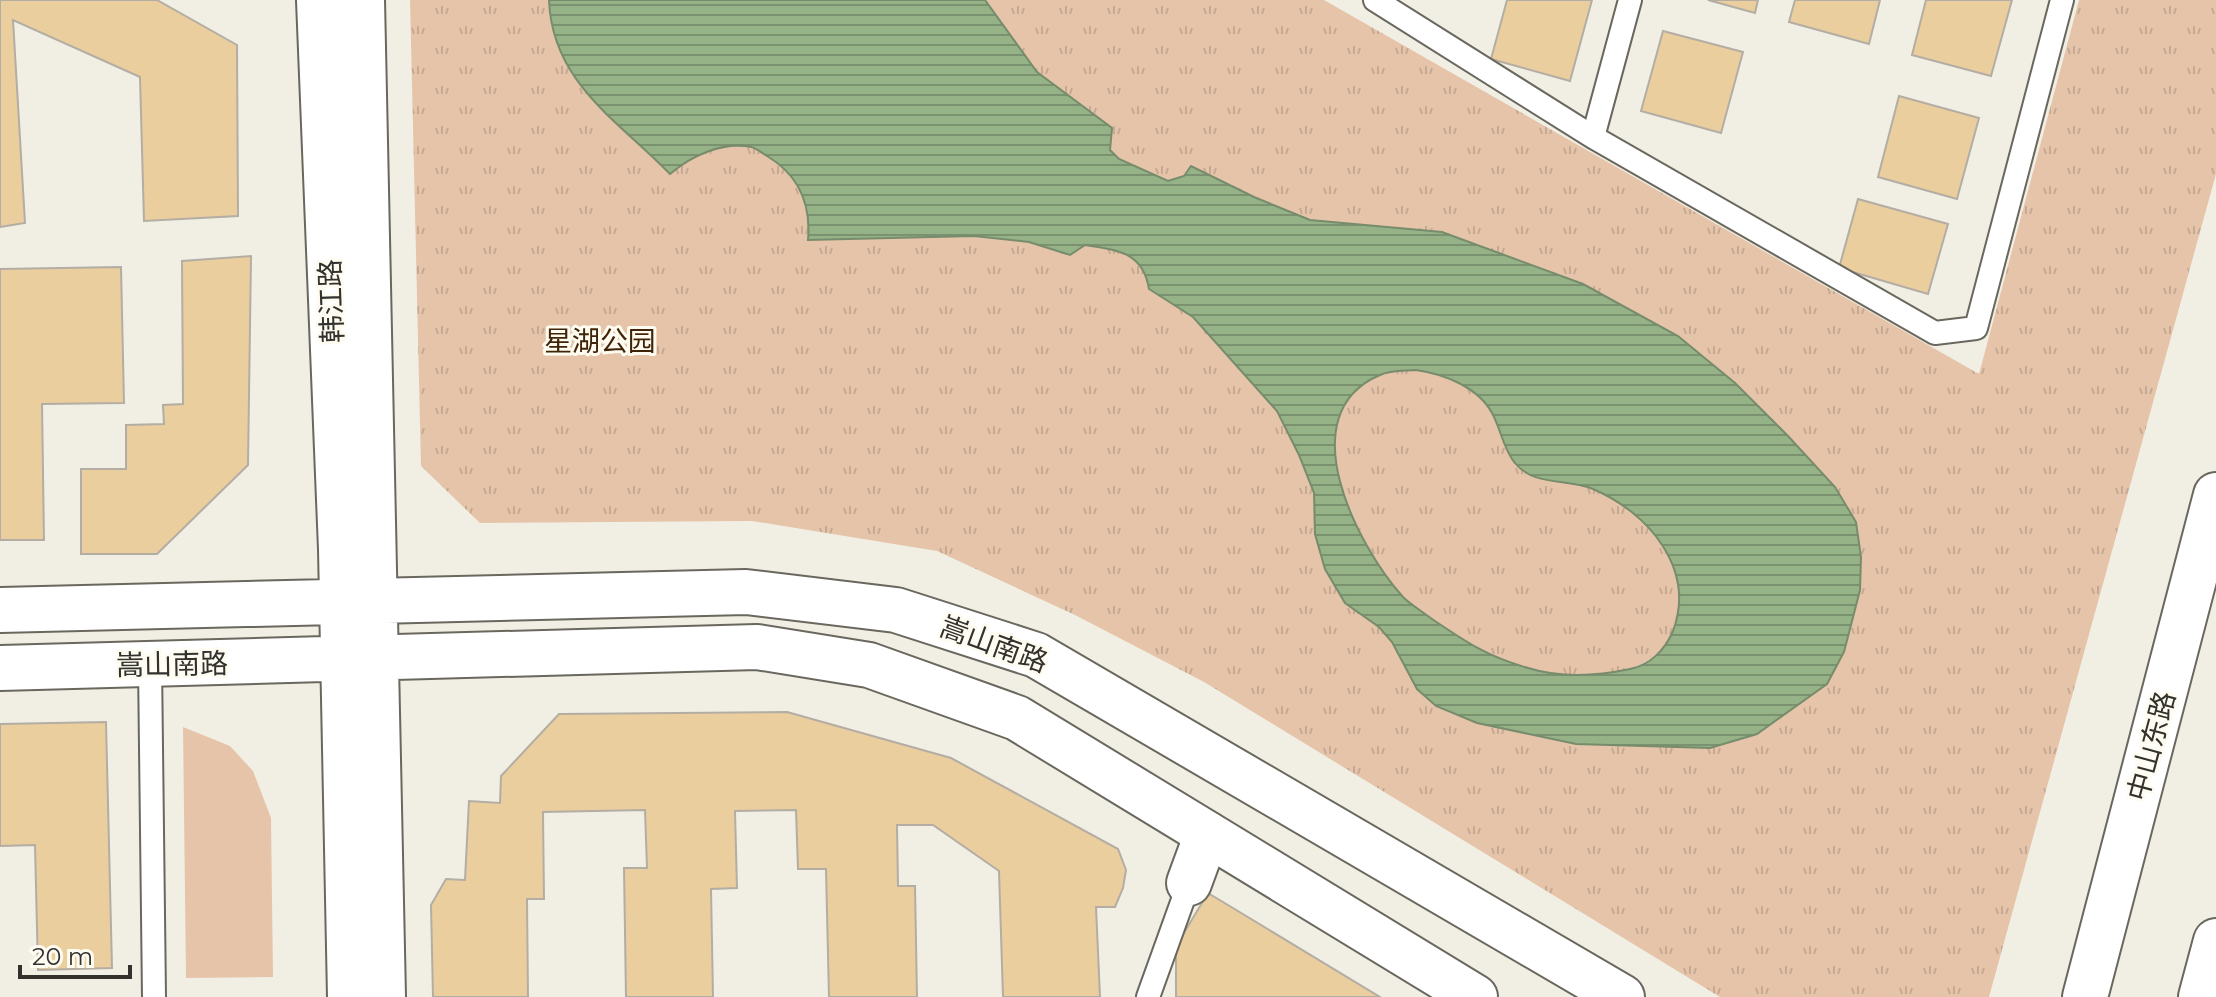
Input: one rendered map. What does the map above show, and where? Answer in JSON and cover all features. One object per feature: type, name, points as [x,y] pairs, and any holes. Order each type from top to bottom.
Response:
[{"type":"street","name":"韩江路","points":[[358,602],[362,0]]},
{"type":"street","name":"韩江路","points":[[312,4],[358,602],[383,997]]},
{"type":"street","name":"中山东路","points":[[2085,997],[2216,495]]},
{"type":"street","name":"嵩山南路","points":[[358,602],[746,592],[896,610],[1036,655],[1622,997]]},
{"type":"street","points":[[0,610],[358,602]]},
{"type":"street","name":"嵩山南路","points":[[0,668],[757,647],[869,665],[1017,718],[1475,997]]},
{"type":"street","name":"韩江路","points":[[350,997],[360,659]]},
{"type":"street","points":[[1189,883],[1207,834]]},
{"type":"street","points":[[2201,997],[2216,941]]},
{"type":"lane","points":[[1375,0],[1593,137],[1935,333],[1976,328],[2062,0]]},
{"type":"lane","points":[[1593,137],[1630,0]]},
{"type":"lane","points":[[150,664],[154,997]]},
{"type":"lane","points":[[1148,997],[1189,883]]},
{"type":"green space","name":"星湖公园","points":[[410,0],[549,0],[558,44],[670,173],[697,156],[719,148],[740,146],[761,151],[780,164],[802,194],[810,218],[808,240],[974,236],[1029,242],[1070,255],[1085,245],[1127,255],[1142,267],[1150,289],[1193,317],[1277,411],[1314,493],[1315,534],[1345,603],[1380,627],[1392,642],[1417,689],[1436,706],[1477,723],[1576,744],[1710,748],[1758,734],[1827,684],[1844,652],[1860,590],[1861,557],[1493,251],[1442,232],[1310,220],[1191,166],[1184,176],[1168,181],[1119,159],[1110,150],[1112,128],[1037,72],[985,0],[1324,0],[1979,374],[2079,0],[2216,0],[2216,174],[1989,997],[1720,997],[1204,682],[1075,615],[937,551],[752,521],[480,523],[421,466]]},
{"type":"green space","points":[[1416,370],[1459,383],[1478,396],[1492,414],[1511,457],[1523,471],[1541,479],[1593,489],[1613,499],[1649,528],[1673,565],[1678,586],[1678,608],[1673,631],[1665,646],[1653,657],[1632,668],[1600,674],[1539,671],[1478,648],[1403,597],[1367,547],[1352,515],[1340,482],[1335,449],[1338,419],[1353,393],[1384,373]]},
{"type":"green space","points":[[183,727],[230,746],[253,771],[271,818],[273,977],[186,978]]},
{"type":"shaded area","points":[[549,0],[985,0],[1037,72],[1112,128],[1110,150],[1119,159],[1168,181],[1184,176],[1191,166],[1310,220],[1442,232],[1583,284],[1678,336],[1735,383],[1835,487],[1856,522],[1861,557],[1860,590],[1844,652],[1827,684],[1757,734],[1710,748],[1576,744],[1477,723],[1436,706],[1417,689],[1392,642],[1379,627],[1345,603],[1325,569],[1315,534],[1314,493],[1277,411],[1193,317],[1149,289],[1146,277],[1135,260],[1118,251],[1085,245],[1070,255],[1029,242],[974,236],[808,240],[807,215],[801,192],[778,164],[753,148],[729,146],[697,156],[670,174],[610,118],[575,78],[562,55],[553,29]],"holes":[[[1398,371],[1427,372],[1459,383],[1486,404],[1511,457],[1523,471],[1541,479],[1593,489],[1613,499],[1649,528],[1663,546],[1673,565],[1678,586],[1678,608],[1670,638],[1650,660],[1630,669],[1579,675],[1540,671],[1514,664],[1478,648],[1413,606],[1385,575],[1367,547],[1340,482],[1335,449],[1338,419],[1353,394],[1380,375]]]},
{"type":"building","points":[[0,0],[157,0],[237,45],[238,216],[144,221],[140,77],[13,20],[25,223],[0,227]]},
{"type":"building","points":[[1507,0],[1592,0],[1570,81],[1491,59]]},
{"type":"building","points":[[1708,0],[1758,0],[1755,13]]},
{"type":"building","points":[[1795,0],[1880,0],[1869,44],[1789,22]]},
{"type":"building","points":[[1926,0],[2012,0],[1991,76],[1912,55]]},
{"type":"building","points":[[1663,31],[1743,52],[1721,133],[1641,111]]},
{"type":"building","points":[[1899,96],[1979,118],[1957,199],[1878,177]]},
{"type":"building","points":[[1858,199],[1948,224],[1928,294],[1839,268]]},
{"type":"building","points":[[251,256],[248,465],[157,554],[81,554],[81,469],[126,469],[126,425],[164,424],[163,405],[183,404],[182,261]]},
{"type":"building","points":[[121,267],[124,403],[42,404],[44,540],[0,540],[0,269]]},
{"type":"building","points":[[787,712],[951,758],[1118,849],[1126,870],[1123,888],[1115,907],[1096,907],[1100,997],[1003,997],[999,871],[933,825],[897,825],[898,886],[915,886],[917,997],[829,997],[826,869],[798,869],[796,810],[735,811],[737,888],[711,889],[713,997],[626,997],[624,868],[647,868],[645,810],[543,812],[544,899],[527,899],[528,997],[433,997],[431,905],[446,879],[465,880],[469,801],[500,803],[501,776],[559,714]]},
{"type":"building","points":[[106,722],[112,968],[38,970],[35,845],[0,846],[0,724]]},
{"type":"building","points":[[1208,893],[1380,997],[1176,997],[1176,946]]}]
